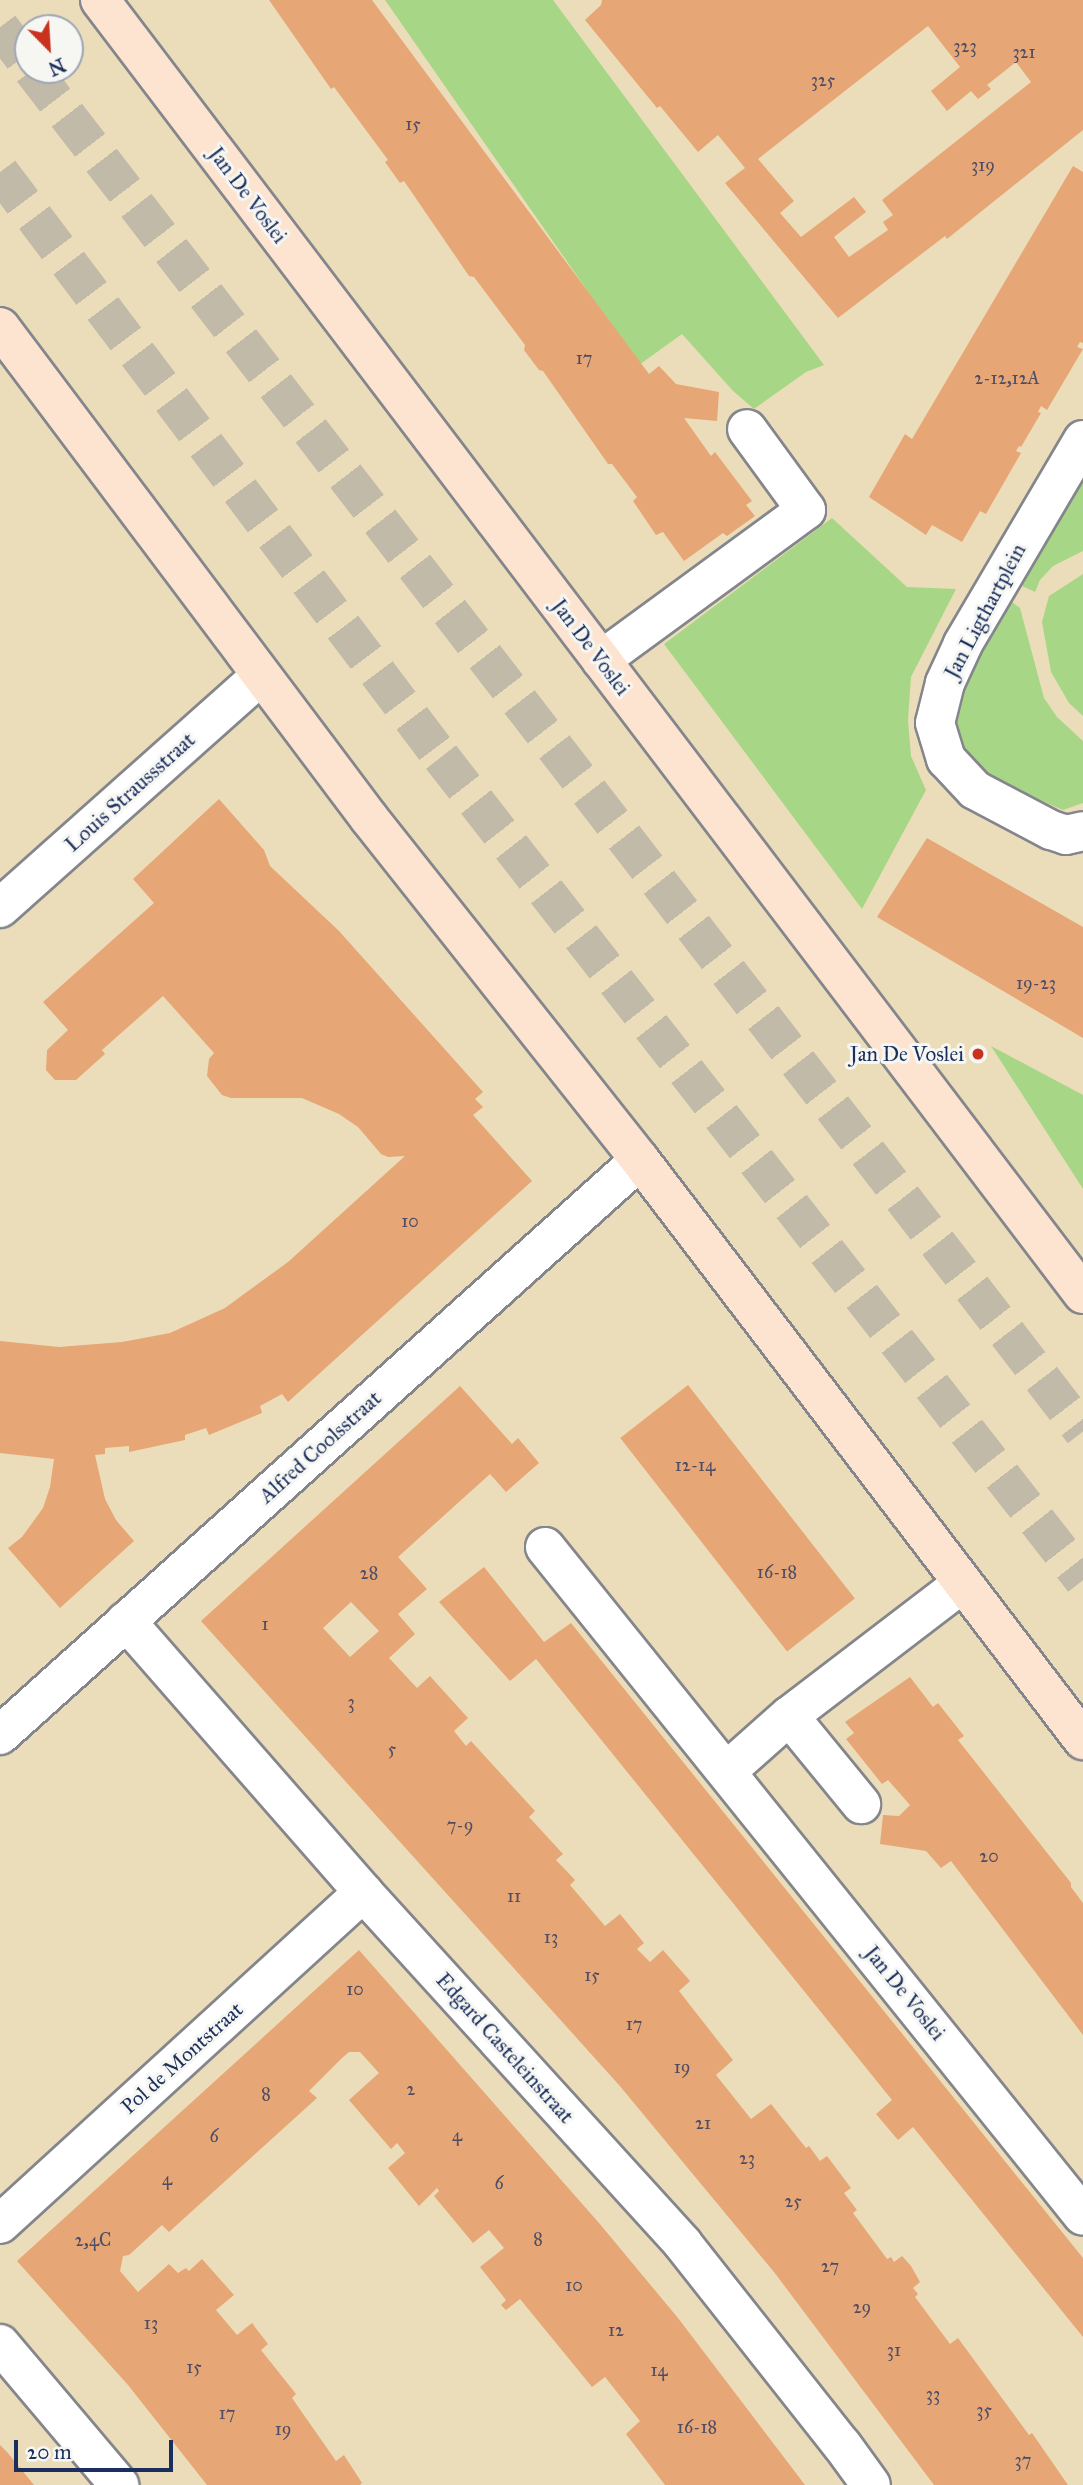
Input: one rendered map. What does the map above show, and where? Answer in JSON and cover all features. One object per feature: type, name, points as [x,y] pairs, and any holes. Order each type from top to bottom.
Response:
[{"type":"main road","name":"Jan De Voslei","points":[[100,0],[1083,1294]]},
{"type":"main road","points":[[0,327],[260,676],[450,922],[640,1160],[1083,1740]]},
{"type":"street","points":[[601,660],[806,510],[747,429]]},
{"type":"street","name":"Jan Ligthartplein","points":[[1077,838],[975,790],[946,759],[935,723],[945,683],[963,644],[1083,439]]},
{"type":"street","name":"Louis Straussstraat","points":[[0,908],[260,676]]},
{"type":"street","name":"Alfred Coolsstraat","points":[[0,1735],[640,1160]]},
{"type":"street","name":"Jan De Voslei","points":[[545,1547],[1083,2216]]},
{"type":"street","points":[[727,1771],[789,1716],[963,1583]]},
{"type":"street","name":"Edgard Casteleinstraat","points":[[126,1621],[363,1892],[683,2244],[871,2485]]},
{"type":"street","points":[[789,1716],[861,1804]]},
{"type":"street","name":"Pol de Montstraat","points":[[0,2224],[363,1892]]},
{"type":"street","points":[[0,2344],[119,2485]]},
{"type":"green space","points":[[385,0],[553,0],[824,365],[806,372],[754,409],[733,391],[682,334],[639,365]]},
{"type":"green space","points":[[1083,477],[1083,551],[1053,566],[1040,580],[1035,592],[1020,585]]},
{"type":"green space","points":[[832,518],[907,587],[956,589],[911,677],[908,720],[911,756],[926,790],[862,909],[664,644]]},
{"type":"green space","points":[[1083,574],[1083,716],[1069,703],[1051,672],[1042,622],[1049,596]]},
{"type":"green space","points":[[1012,602],[1020,608],[1044,698],[1057,717],[1083,741],[1083,803],[1063,810],[992,779],[966,753],[958,738],[955,707],[960,689]]},
{"type":"green space","points":[[991,1046],[1083,1095],[1083,1189]]},
{"type":"building","points":[[269,0],[372,0],[649,374],[659,366],[676,384],[719,392],[717,421],[684,418],[711,456],[715,452],[752,501],[746,505],[755,516],[727,536],[723,533],[684,561],[663,532],[656,535],[633,501],[637,497],[612,464],[608,464],[543,371],[539,370],[524,350],[525,345],[474,277],[469,276],[404,181],[400,183],[385,162],[388,160],[334,87],[331,89]]},
{"type":"building","points":[[602,0],[1083,0],[1083,130],[947,239],[945,236],[838,318],[725,183],[745,168],[718,135],[698,152],[660,106],[657,108],[585,20],[601,5]],"holes":[[[928,26],[960,67],[931,91],[947,111],[971,91],[978,99],[991,89],[987,85],[1016,62],[1031,82],[882,200],[893,215],[883,222],[888,230],[849,257],[834,237],[866,212],[854,197],[801,237],[780,213],[794,201],[758,159]]]},
{"type":"building","points":[[1073,166],[1083,172],[1083,343],[1080,342],[1077,347],[1083,349],[1047,410],[1041,406],[1038,412],[1041,413],[1016,451],[1021,453],[986,514],[980,511],[962,542],[932,525],[926,535],[869,497],[905,434],[912,439]]},
{"type":"building","points":[[219,799],[264,850],[270,866],[339,931],[483,1092],[475,1099],[483,1107],[473,1115],[532,1181],[288,1402],[282,1394],[260,1406],[262,1413],[209,1435],[206,1428],[185,1435],[185,1440],[129,1452],[129,1446],[105,1448],[105,1454],[95,1455],[105,1499],[116,1520],[134,1541],[60,1608],[8,1548],[22,1537],[43,1508],[50,1487],[54,1459],[0,1453],[0,1341],[59,1347],[122,1342],[170,1333],[225,1308],[288,1262],[405,1156],[388,1157],[381,1154],[358,1127],[339,1114],[302,1098],[231,1098],[222,1095],[207,1076],[209,1059],[214,1053],[163,996],[102,1050],[105,1054],[76,1080],[55,1080],[46,1070],[47,1050],[68,1030],[43,1002],[154,903],[133,879]]},
{"type":"building","points":[[927,838],[1083,927],[1083,1038],[877,917]]},
{"type":"building","points":[[688,1385],[855,1599],[787,1651],[620,1438]]},
{"type":"building","points":[[460,1386],[512,1444],[518,1438],[539,1463],[506,1492],[490,1474],[398,1557],[427,1589],[398,1614],[415,1634],[389,1658],[417,1688],[430,1676],[468,1718],[454,1731],[466,1746],[471,1741],[535,1811],[529,1817],[563,1854],[556,1860],[575,1880],[570,1885],[605,1926],[620,1914],[644,1943],[637,1949],[650,1962],[663,1950],[690,1981],[679,1991],[733,2060],[716,2075],[751,2119],[771,2104],[806,2148],[809,2146],[820,2161],[827,2156],[851,2188],[844,2193],[857,2210],[853,2213],[887,2259],[891,2257],[894,2262],[902,2256],[911,2266],[920,2282],[913,2288],[918,2294],[915,2297],[950,2344],[958,2338],[1029,2435],[1032,2433],[1068,2485],[934,2485],[774,2272],[619,2085],[201,1621]],"holes":[[[351,1602],[379,1631],[350,1657],[323,1628]]]},
{"type":"building","points":[[484,1567],[544,1642],[571,1623],[1083,2258],[1083,2337],[913,2127],[898,2140],[876,2114],[892,2100],[536,1659],[510,1681],[439,1602]]},
{"type":"building","points":[[910,1677],[933,1707],[938,1703],[964,1736],[958,1740],[1071,1883],[1083,1903],[1083,2035],[951,1861],[941,1868],[926,1851],[880,1844],[883,1815],[899,1816],[910,1805],[888,1780],[882,1784],[846,1739],[854,1733],[845,1722]]},
{"type":"building","points":[[359,1950],[599,2223],[678,2318],[805,2485],[665,2485],[626,2434],[640,2421],[605,2377],[592,2387],[520,2299],[506,2310],[501,2305],[506,2300],[480,2267],[504,2248],[489,2230],[473,2243],[434,2196],[439,2191],[437,2188],[419,2206],[388,2168],[405,2153],[397,2143],[391,2149],[349,2100],[379,2073],[360,2052],[349,2052],[342,2058],[309,2091],[317,2098],[169,2232],[162,2225],[129,2255],[123,2256],[120,2271],[138,2292],[169,2264],[178,2273],[186,2268],[189,2271],[202,2259],[234,2295],[216,2310],[237,2335],[252,2323],[268,2344],[261,2350],[296,2394],[292,2398],[336,2461],[344,2455],[362,2483],[360,2485],[207,2485],[128,2385],[17,2261]]},
{"type":"building","points":[[0,2445],[7,2452],[34,2485],[0,2485]]},
{"type":"tunnel","points":[[0,27],[14,46]]},
{"type":"tunnel","points":[[43,84],[1083,1432]]},
{"type":"tunnel","points":[[0,172],[441,757],[1083,1580]]},
{"type":"place","name":"Jan De Voslei","points":[[978,1054]]}]
